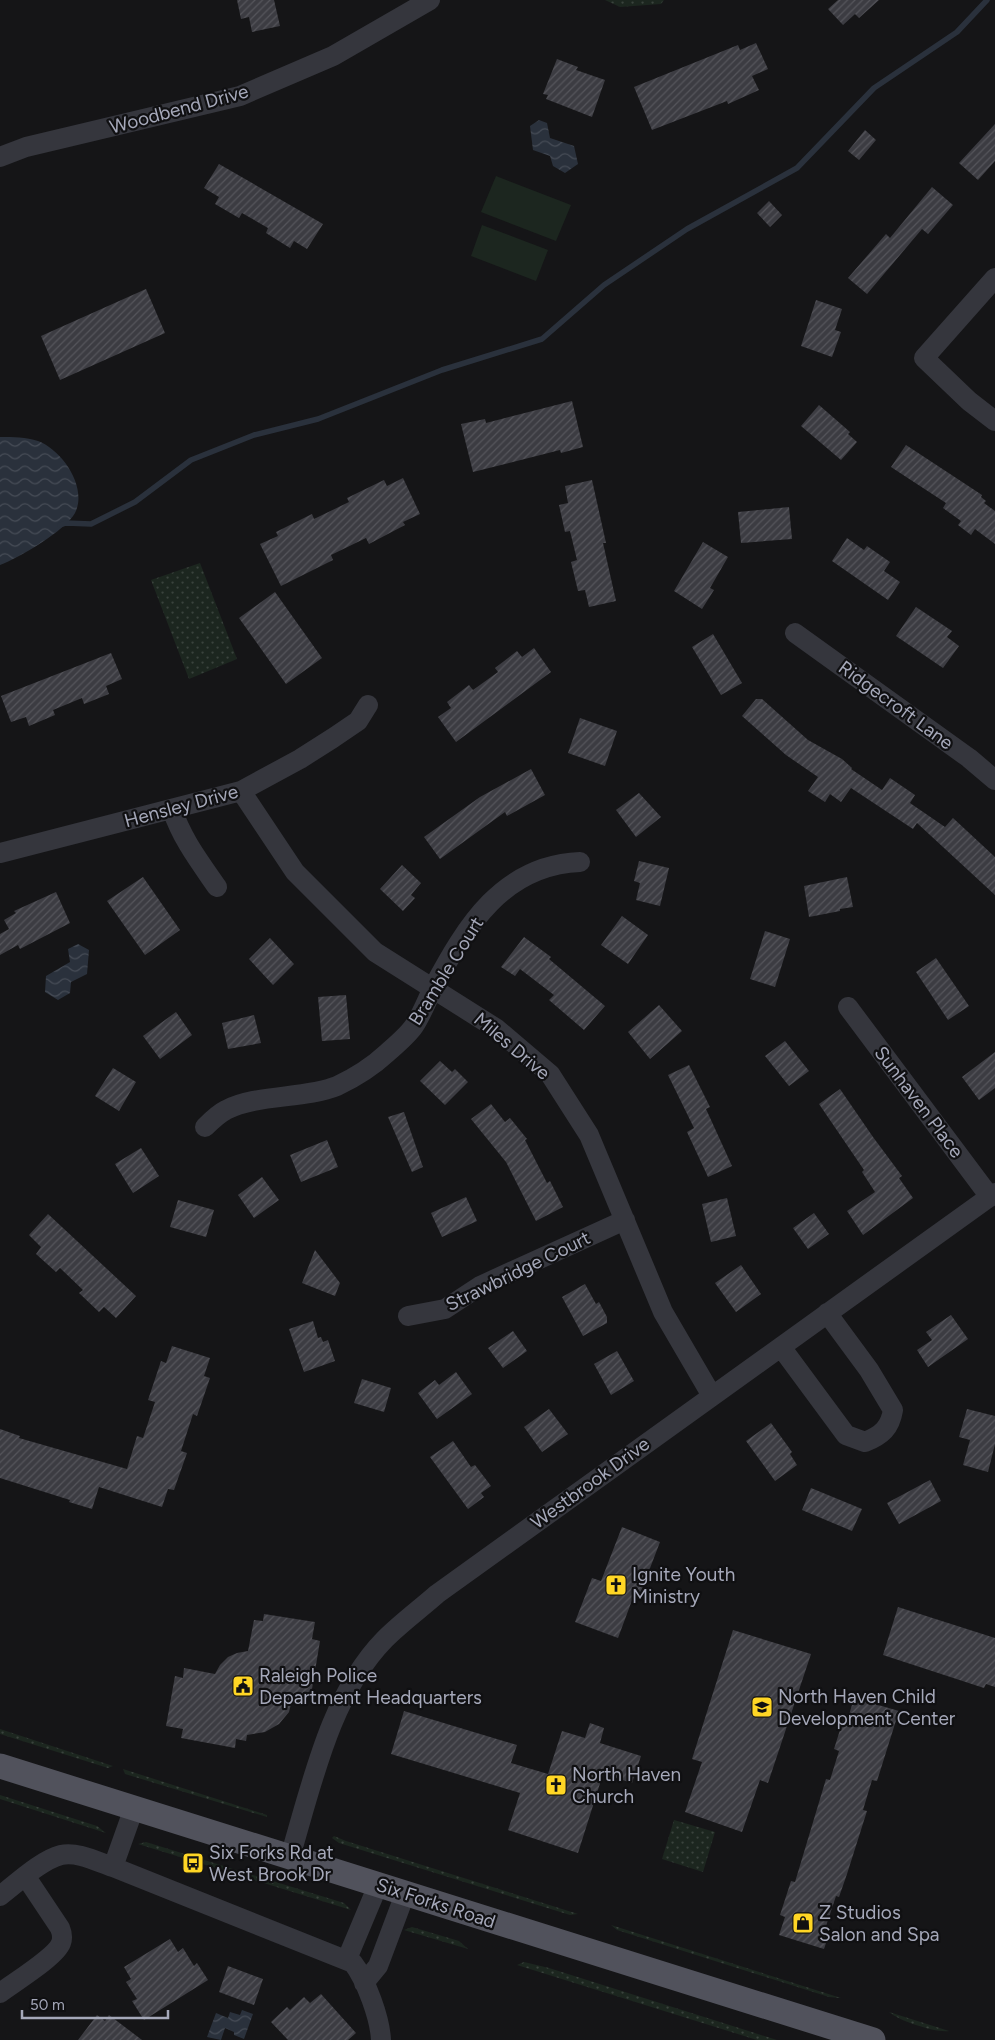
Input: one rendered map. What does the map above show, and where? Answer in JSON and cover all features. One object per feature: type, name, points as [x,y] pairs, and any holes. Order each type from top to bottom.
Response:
[{"type":"main road","name":"Six Forks Road","points":[[0,1766],[873,2040]]},
{"type":"street","name":"Woodbend Drive","points":[[0,157],[26,147],[240,96],[333,56],[430,0]]},
{"type":"street","points":[[995,278],[924,358],[969,401],[995,421]]},
{"type":"street","name":"Ridgecroft Lane","points":[[795,632],[969,758],[995,780]]},
{"type":"street","name":"Hensley Drive","points":[[0,853],[241,791],[300,759],[333,738],[358,721],[368,705]]},
{"type":"street","name":"Miles Drive","points":[[241,791],[295,872],[376,952],[434,987],[497,1029],[550,1074],[589,1135],[663,1312],[712,1396]]},
{"type":"street","points":[[172,809],[178,830],[217,886]]},
{"type":"street","name":"Bramble Court","points":[[205,1127],[225,1111],[241,1104],[335,1087],[354,1077],[386,1054],[414,1026],[434,987],[469,928],[490,902],[511,884],[534,870],[559,862],[580,862]]},
{"type":"street","name":"Sunhaven Place","points":[[848,1007],[992,1195]]},
{"type":"street","name":"Westbrook Drive","points":[[290,1857],[333,1718],[354,1679],[384,1639],[437,1594],[992,1195]]},
{"type":"street","name":"Strawbridge Court","points":[[408,1316],[445,1309],[480,1286],[625,1220]]},
{"type":"street","points":[[781,1346],[846,1436],[865,1442],[876,1437],[890,1424],[893,1410],[869,1370],[828,1313]]},
{"type":"street","points":[[113,1867],[134,1808]]},
{"type":"street","points":[[0,1896],[49,1860],[62,1855],[89,1859],[113,1867],[347,1959],[358,1969],[364,1983],[381,2040]]},
{"type":"street","points":[[0,1993],[53,1955],[62,1943],[60,1928],[26,1877]]},
{"type":"street","points":[[347,1959],[366,1918],[378,1885]]},
{"type":"street","points":[[364,1983],[378,1966],[405,1894]]},
{"type":"shaded area","points":[[605,0],[664,0],[661,4],[620,7]]},
{"type":"shaded area","points":[[496,176],[571,205],[556,241],[481,212]]},
{"type":"shaded area","points":[[482,225],[548,250],[536,281],[471,256]]},
{"type":"shaded area","points":[[200,563],[237,659],[189,679],[151,580]]},
{"type":"shaded area","points":[[0,1729],[113,1766],[108,1768],[0,1734]]},
{"type":"shaded area","points":[[123,1769],[267,1815],[267,1817],[125,1774]]},
{"type":"shaded area","points":[[0,1795],[97,1826],[106,1833],[0,1799]]},
{"type":"shaded area","points":[[674,1820],[715,1832],[703,1872],[662,1859]]},
{"type":"shaded area","points":[[334,1836],[578,1914],[570,1915],[339,1843],[332,1838]]},
{"type":"shaded area","points":[[146,1842],[344,1903],[351,1910],[138,1844]]},
{"type":"shaded area","points":[[611,1925],[841,1998],[829,1997],[617,1930]]},
{"type":"shaded area","points":[[412,1927],[459,1941],[468,1949],[404,1930]]},
{"type":"shaded area","points":[[524,1962],[549,1968],[777,2040],[757,2040],[517,1965]]},
{"type":"shaded area","points":[[889,2012],[949,2031],[918,2026]]},
{"type":"water","points":[[539,120],[547,123],[550,138],[574,146],[578,164],[565,173],[553,166],[550,156],[533,150],[530,126]]},
{"type":"water","points":[[0,437],[38,441],[56,452],[64,461],[75,481],[78,503],[75,513],[70,520],[52,535],[30,550],[0,565]]},
{"type":"water","points":[[78,944],[89,950],[87,974],[71,982],[70,993],[58,1000],[45,992],[46,976],[70,962],[68,949]]},
{"type":"water","points":[[242,2010],[253,2014],[244,2039],[234,2035],[234,2032],[225,2028],[221,2040],[207,2037],[216,2013],[228,2018],[230,2012],[240,2015]]},
{"type":"building","points":[[237,0],[274,0],[280,26],[252,32],[249,17],[241,19]]},
{"type":"building","points":[[838,0],[879,0],[859,18],[855,14],[843,25],[828,9]]},
{"type":"building","points":[[756,43],[768,69],[752,76],[759,90],[728,104],[727,101],[652,130],[634,87],[738,45],[740,50]]},
{"type":"building","points":[[557,59],[578,67],[576,70],[605,80],[592,117],[546,99],[548,95],[543,94]]},
{"type":"building","points":[[995,124],[995,161],[978,180],[959,163]]},
{"type":"building","points":[[865,130],[876,140],[859,160],[848,151]]},
{"type":"building","points":[[219,164],[323,224],[307,249],[294,241],[290,248],[266,233],[268,228],[242,213],[239,218],[215,204],[219,197],[204,188]]},
{"type":"building","points":[[932,187],[953,205],[928,234],[922,229],[867,294],[848,278],[886,234],[890,238]]},
{"type":"building","points":[[769,201],[782,215],[770,227],[757,213]]},
{"type":"building","points":[[146,289],[165,333],[60,380],[41,336]]},
{"type":"building","points":[[816,300],[842,309],[835,330],[841,332],[832,357],[801,346]]},
{"type":"building","points":[[572,401],[583,447],[561,453],[560,450],[473,472],[461,424],[485,419],[486,423]]},
{"type":"building","points":[[819,405],[850,432],[848,434],[857,442],[841,460],[801,426]]},
{"type":"building","points":[[906,445],[982,495],[981,497],[986,501],[984,503],[995,511],[995,544],[975,529],[971,535],[958,525],[961,521],[943,508],[946,503],[891,467]]},
{"type":"building","points":[[403,478],[420,514],[403,522],[405,525],[369,544],[366,538],[331,555],[333,560],[281,586],[260,544],[278,536],[276,532],[312,514],[314,519],[349,502],[347,498],[384,480],[387,486]]},
{"type":"building","points":[[592,480],[616,601],[589,607],[585,590],[578,591],[571,562],[577,560],[570,531],[565,532],[559,505],[568,503],[565,486]]},
{"type":"building","points":[[789,507],[792,539],[741,543],[738,512]]},
{"type":"building","points":[[847,538],[864,550],[867,546],[890,562],[884,571],[900,582],[888,600],[832,561]]},
{"type":"building","points":[[703,542],[728,557],[710,588],[714,590],[702,609],[674,591]]},
{"type":"building","points":[[275,592],[322,658],[286,684],[239,618]]},
{"type":"building","points":[[916,607],[952,631],[947,637],[959,646],[943,668],[896,636]]},
{"type":"building","points":[[713,634],[742,683],[721,695],[692,647]]},
{"type":"building","points":[[534,648],[551,672],[456,742],[438,717],[451,708],[447,702],[469,685],[473,690],[498,672],[495,668],[517,651],[522,657]]},
{"type":"building","points":[[111,653],[122,679],[106,686],[109,694],[84,704],[82,698],[53,710],[55,715],[29,726],[26,717],[11,722],[1,696]]},
{"type":"building","points":[[756,699],[762,699],[808,740],[842,759],[851,769],[882,790],[890,778],[915,795],[910,803],[945,827],[953,818],[995,857],[995,895],[917,823],[913,829],[851,788],[841,802],[830,794],[825,802],[808,791],[818,777],[786,755],[742,716]]},
{"type":"building","points":[[580,718],[617,731],[605,766],[568,753]]},
{"type":"building","points":[[531,769],[545,795],[507,816],[505,812],[440,859],[424,837],[480,797]]},
{"type":"building","points":[[639,793],[661,817],[636,837],[616,810]]},
{"type":"building","points":[[639,861],[669,868],[660,906],[636,900],[640,883],[634,881]]},
{"type":"building","points":[[402,865],[421,883],[411,895],[415,898],[403,911],[380,889]]},
{"type":"building","points":[[143,877],[180,930],[145,955],[107,901]]},
{"type":"building","points":[[847,877],[853,907],[809,917],[804,886]]},
{"type":"building","points":[[56,892],[70,923],[20,949],[18,945],[0,955],[0,934],[9,929],[4,920],[16,913],[14,911]]},
{"type":"building","points":[[622,916],[648,935],[628,964],[601,945]]},
{"type":"building","points":[[765,931],[790,939],[775,987],[750,979]]},
{"type":"building","points":[[524,937],[551,957],[549,959],[605,1006],[584,1030],[549,1000],[554,995],[520,969],[515,976],[501,967]]},
{"type":"building","points":[[270,938],[294,964],[273,985],[249,959]]},
{"type":"building","points":[[936,958],[969,1006],[948,1020],[916,972]]},
{"type":"building","points":[[346,995],[350,1039],[322,1041],[318,997]]},
{"type":"building","points":[[659,1005],[682,1031],[650,1059],[628,1032]]},
{"type":"building","points":[[176,1012],[192,1035],[160,1059],[143,1036]]},
{"type":"building","points":[[254,1015],[261,1043],[228,1049],[222,1023]]},
{"type":"building","points":[[785,1041],[809,1071],[789,1086],[765,1056]]},
{"type":"building","points":[[995,1052],[995,1088],[979,1100],[962,1077]]},
{"type":"building","points":[[440,1061],[452,1072],[455,1069],[468,1082],[445,1105],[420,1081]]},
{"type":"building","points":[[689,1065],[710,1107],[706,1109],[732,1166],[708,1177],[687,1132],[694,1128],[668,1075]]},
{"type":"building","points":[[113,1068],[136,1082],[119,1111],[95,1096]]},
{"type":"building","points":[[840,1089],[902,1176],[899,1178],[913,1198],[863,1235],[847,1211],[875,1192],[862,1172],[864,1170],[819,1104]]},
{"type":"building","points":[[491,1104],[505,1122],[510,1118],[527,1139],[525,1140],[547,1183],[550,1181],[563,1207],[536,1221],[506,1162],[471,1119]]},
{"type":"building","points":[[404,1112],[423,1167],[412,1172],[388,1117]]},
{"type":"building","points":[[327,1140],[338,1167],[301,1182],[290,1155]]},
{"type":"building","points":[[141,1148],[159,1176],[133,1193],[115,1164]]},
{"type":"building","points":[[262,1177],[279,1200],[254,1218],[238,1195]]},
{"type":"building","points":[[466,1197],[477,1221],[442,1237],[431,1213]]},
{"type":"building","points":[[727,1198],[736,1236],[711,1242],[702,1204]]},
{"type":"building","points":[[178,1200],[214,1210],[206,1237],[170,1227]]},
{"type":"building","points":[[814,1213],[829,1234],[808,1249],[793,1228]]},
{"type":"building","points":[[48,1214],[136,1296],[116,1318],[104,1307],[99,1312],[79,1293],[83,1290],[60,1268],[56,1272],[36,1254],[41,1247],[29,1235]]},
{"type":"building","points":[[315,1250],[340,1283],[335,1296],[302,1283]]},
{"type":"building","points":[[741,1265],[761,1294],[736,1312],[715,1283]]},
{"type":"building","points":[[585,1284],[596,1304],[599,1302],[607,1317],[607,1323],[583,1336],[562,1297]]},
{"type":"building","points":[[951,1315],[968,1339],[928,1367],[917,1350],[932,1340],[926,1332]]},
{"type":"building","points":[[313,1321],[318,1338],[321,1337],[323,1342],[328,1340],[335,1361],[304,1372],[289,1329]]},
{"type":"building","points":[[513,1331],[527,1351],[503,1368],[488,1348]]},
{"type":"building","points":[[172,1346],[210,1358],[204,1376],[210,1378],[197,1416],[193,1414],[181,1451],[187,1453],[174,1490],[168,1489],[162,1507],[99,1487],[92,1509],[69,1502],[70,1500],[0,1478],[0,1429],[20,1436],[19,1438],[127,1469],[137,1436],[143,1438],[155,1402],[148,1400],[161,1361],[166,1363]]},
{"type":"building","points":[[617,1351],[634,1381],[611,1395],[594,1364]]},
{"type":"building","points":[[456,1372],[472,1394],[437,1419],[418,1393],[435,1380],[439,1385]]},
{"type":"building","points":[[362,1379],[391,1388],[384,1412],[354,1403]]},
{"type":"building","points":[[549,1409],[568,1434],[542,1452],[524,1427]]},
{"type":"building","points":[[967,1409],[995,1416],[995,1444],[988,1472],[963,1465],[970,1440],[959,1437]]},
{"type":"building","points":[[771,1423],[792,1452],[790,1454],[797,1465],[775,1481],[746,1441]]},
{"type":"building","points":[[453,1441],[471,1467],[475,1465],[491,1486],[481,1493],[484,1497],[468,1509],[430,1457]]},
{"type":"building","points":[[930,1480],[941,1501],[899,1524],[887,1503]]},
{"type":"building","points":[[811,1488],[862,1509],[852,1531],[802,1510]]},
{"type":"building","name":"Ignite Youth Ministry","points":[[622,1527],[660,1542],[639,1597],[634,1595],[618,1638],[575,1622],[592,1578],[601,1581]]},
{"type":"building","points":[[898,1607],[995,1638],[995,1687],[986,1684],[984,1688],[883,1655]]},
{"type":"building","name":"Raleigh Police Department Headquarters","points":[[264,1614],[315,1622],[312,1639],[320,1641],[311,1695],[303,1694],[301,1702],[292,1700],[289,1712],[279,1724],[265,1732],[247,1735],[246,1741],[236,1739],[235,1748],[181,1738],[183,1729],[166,1726],[175,1676],[183,1678],[184,1668],[215,1674],[228,1657],[248,1651],[254,1620],[263,1621]]},
{"type":"building","points":[[733,1630],[811,1654],[768,1783],[760,1780],[742,1832],[685,1812],[702,1762],[692,1759]]},
{"type":"building","points":[[854,1698],[899,1711],[877,1781],[872,1780],[863,1810],[867,1811],[839,1897],[836,1896],[825,1929],[830,1931],[824,1949],[779,1935],[785,1917],[780,1915],[791,1881],[795,1882],[826,1779],[830,1780],[839,1751],[834,1749],[845,1714],[849,1715]]},
{"type":"building","points":[[404,1711],[517,1745],[511,1763],[548,1774],[562,1731],[585,1738],[590,1723],[604,1728],[600,1743],[641,1756],[632,1783],[603,1774],[578,1853],[508,1830],[520,1793],[391,1754]]},
{"type":"building","points":[[170,1939],[178,1952],[183,1948],[194,1966],[197,1963],[208,1980],[144,2020],[132,2001],[137,1999],[126,1982],[131,1979],[124,1967]]},
{"type":"building","points":[[228,1966],[263,1979],[254,2005],[219,1992]]},
{"type":"building","points":[[321,1994],[356,2033],[348,2040],[288,2040],[271,2022],[287,2007],[290,2010],[304,1997],[310,2003]]},
{"type":"building","points":[[97,2015],[105,2021],[109,2015],[142,2040],[78,2040]]},
{"type":"waterway","points":[[60,525],[66,523],[91,524],[135,502],[191,460],[254,435],[318,419],[442,370],[542,339],[604,285],[687,229],[797,168],[874,88],[957,32],[987,0]]},
{"type":"place","name":"Ignite Youth Ministry","points":[[616,1585]]},
{"type":"place","name":"Raleigh Police Department Headquarters","points":[[243,1686]]},
{"type":"place","name":"North Haven Child Development Center","points":[[762,1707]]},
{"type":"place","name":"North Haven Church","points":[[556,1785]]},
{"type":"place","name":"Six Forks Rd at West Brook Dr","points":[[193,1863]]},
{"type":"place","name":"Z Studios Salon and Spa","points":[[803,1923]]}]
